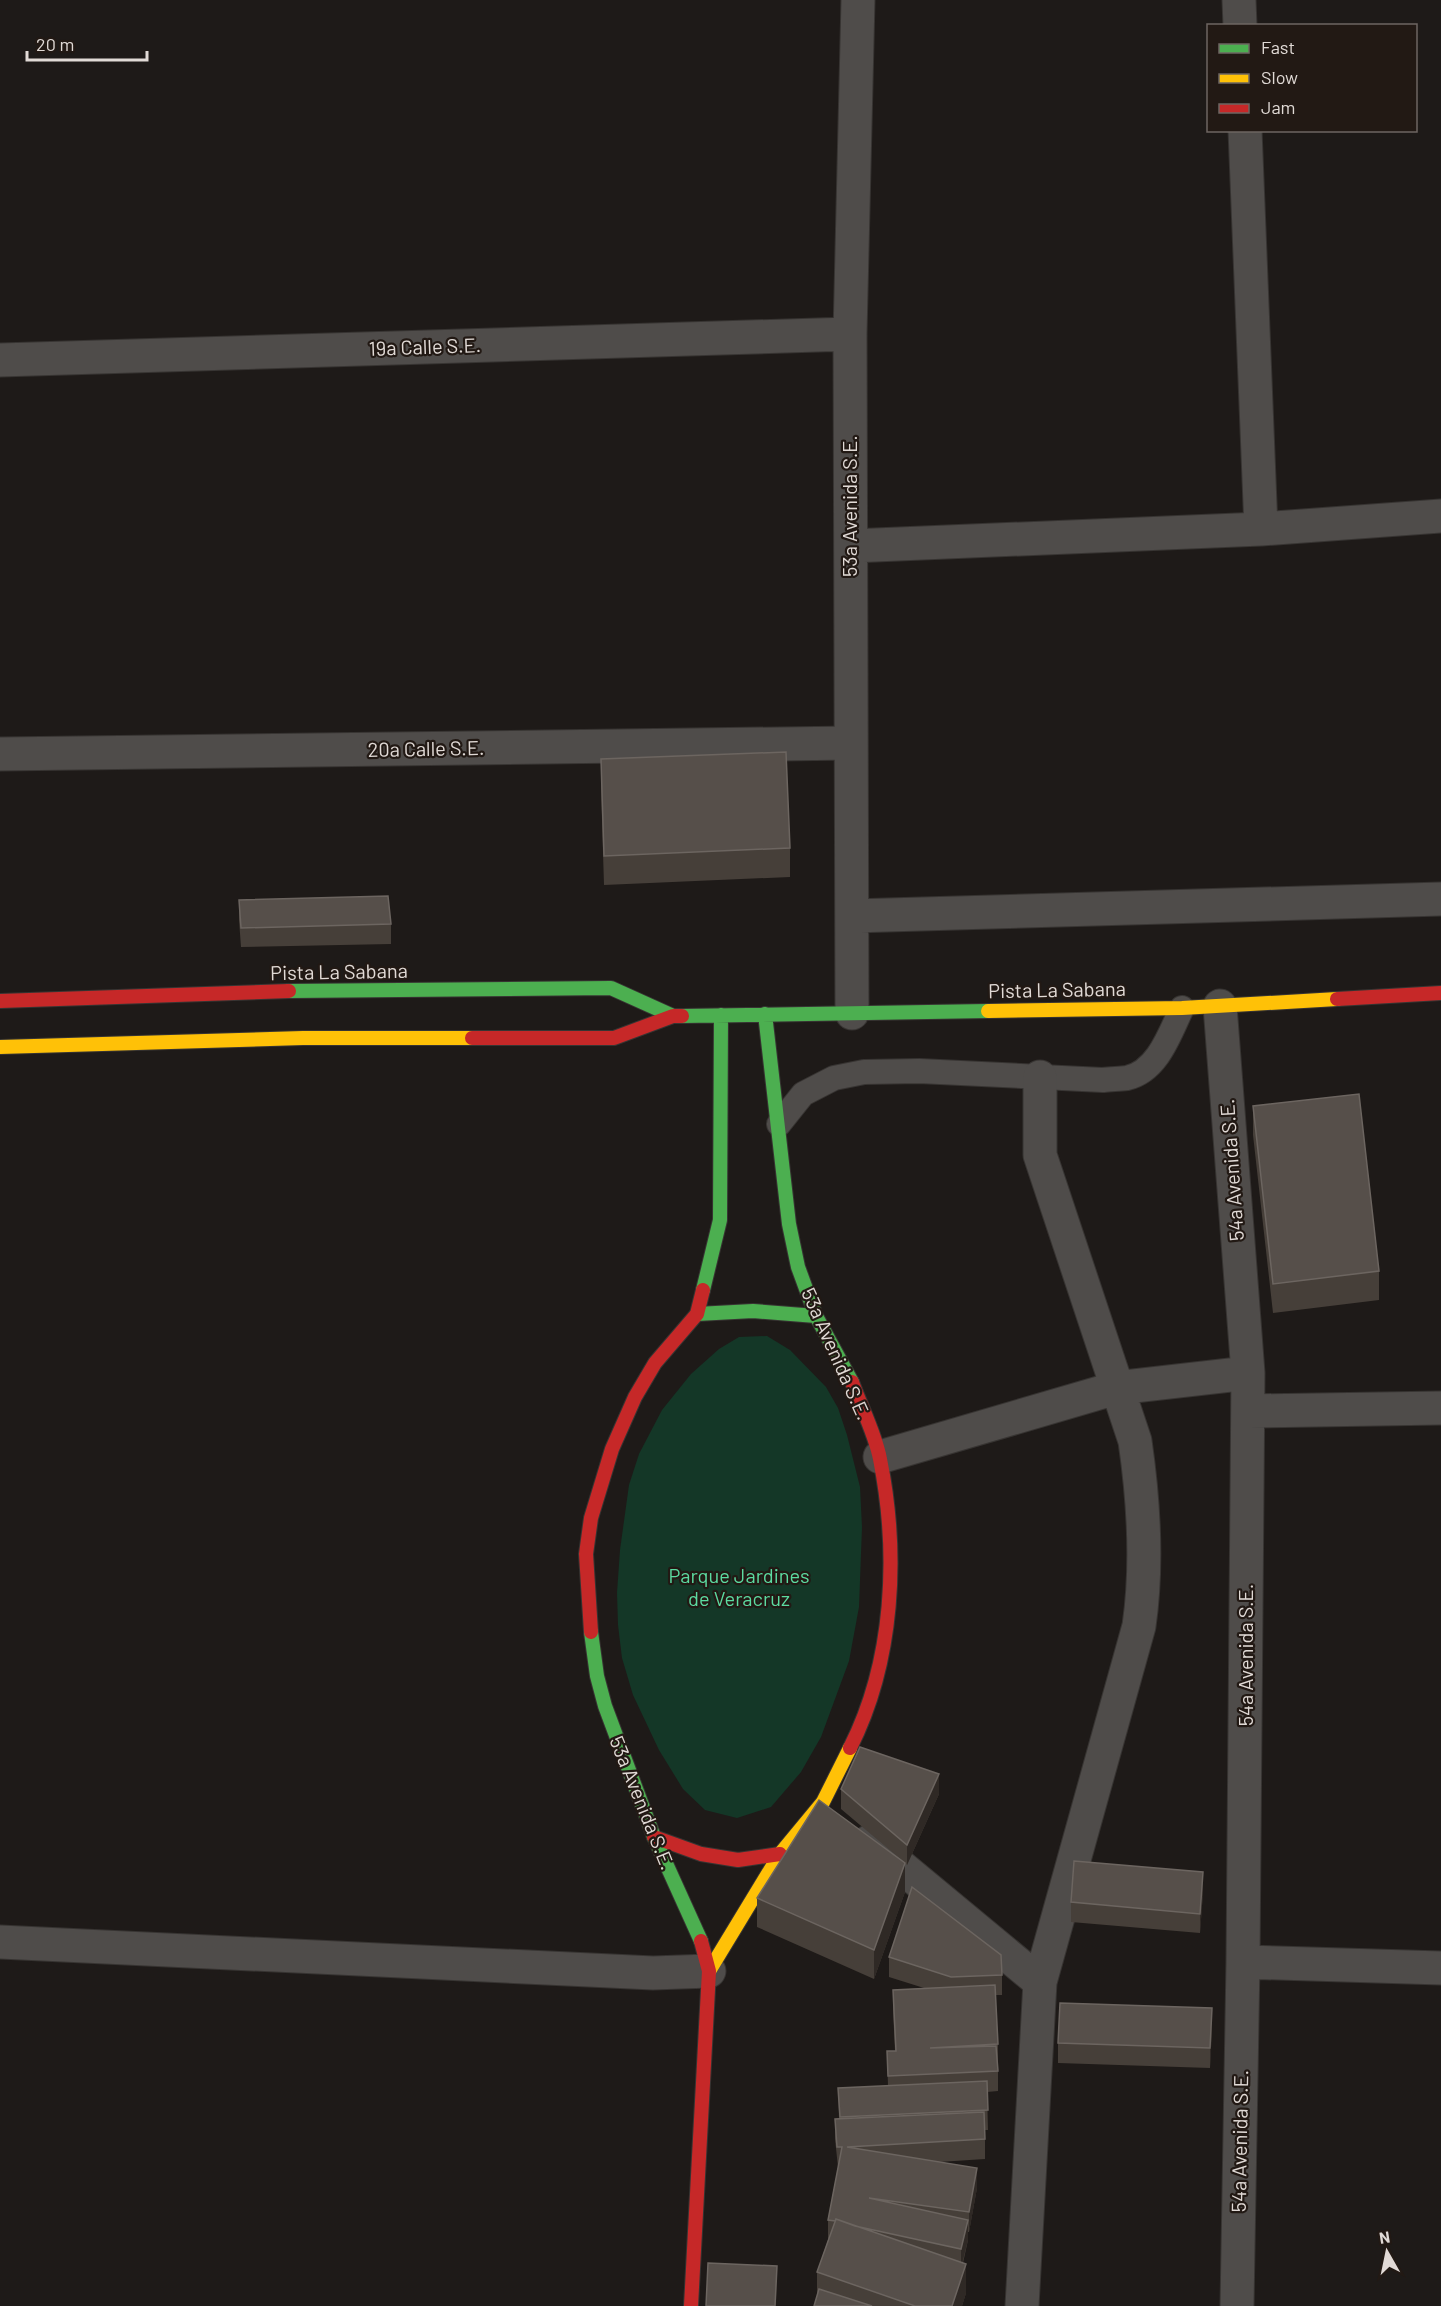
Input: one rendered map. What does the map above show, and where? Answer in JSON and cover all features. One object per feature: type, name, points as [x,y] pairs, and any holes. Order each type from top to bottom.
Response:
[{"type":"street","name":"53a Avenida S.E.","points":[[852,1013],[850,334],[858,0]]},
{"type":"street","points":[[1239,0],[1240,24]]},
{"type":"street","points":[[1245,132],[1261,529]]},
{"type":"street","name":"19a Calle S.E.","points":[[0,360],[850,334]]},
{"type":"street","points":[[851,546],[1261,529],[1441,516]]},
{"type":"street","name":"20a Calle S.E.","points":[[0,754],[851,743]]},
{"type":"street","points":[[852,916],[1441,899]]},
{"type":"street","name":"Pista La Sabana","points":[[0,1001],[320,990],[611,988],[673,1016]]},
{"type":"street","name":"Pista La Sabana","points":[[0,1047],[303,1038],[614,1038],[673,1016],[1182,1008],[1441,993]]},
{"type":"street","name":"54a Avenida S.E.","points":[[1220,1006],[1248,1373],[1243,1962],[1237,2306]]},
{"type":"street","name":"53a Avenida S.E.","points":[[709,1971],[780,1854],[823,1802],[854,1742],[874,1685],[886,1627],[892,1547],[880,1457],[849,1375],[816,1316],[798,1267],[789,1224],[765,1014]]},
{"type":"street","name":"53a Avenida S.E.","points":[[691,2306],[709,1971],[700,1939],[654,1837],[604,1706],[597,1676],[586,1554],[591,1518],[612,1449],[635,1397],[655,1363],[697,1314],[720,1220],[721,1015]]},
{"type":"street","points":[[1022,2306],[1040,1982],[1139,1626],[1145,1552],[1141,1483],[1135,1441],[1040,1155],[1040,1077]]},
{"type":"street","points":[[697,1314],[753,1311],[816,1316]]},
{"type":"street","points":[[880,1457],[1116,1388],[1248,1373]]},
{"type":"street","points":[[1248,1411],[1441,1408]]},
{"type":"street","points":[[823,1802],[1040,1982]]},
{"type":"street","points":[[654,1837],[701,1854],[738,1860],[780,1854]]},
{"type":"street","points":[[0,1942],[653,1973],[709,1971]]},
{"type":"street","points":[[1243,1962],[1441,1968]]},
{"type":"lane","points":[[779,1124],[803,1094],[834,1078],[864,1072],[919,1071],[1103,1080],[1129,1078],[1146,1068],[1158,1057],[1182,1008]]},
{"type":"green space","name":"Parque Jardines de Veracruz","points":[[767,1336],[790,1350],[826,1387],[838,1408],[860,1487],[862,1527],[859,1607],[849,1661],[821,1737],[801,1772],[771,1807],[737,1818],[705,1810],[683,1789],[659,1750],[633,1695],[622,1658],[617,1593],[629,1485],[639,1454],[662,1410],[691,1374],[719,1349],[739,1337]]},
{"type":"building","points":[[786,752],[790,848],[604,856],[601,759]]},
{"type":"building","points":[[388,896],[391,924],[241,928],[239,900]]},
{"type":"building","points":[[1359,1094],[1379,1271],[1273,1284],[1253,1106]]},
{"type":"building","points":[[860,1747],[939,1774],[907,1845],[841,1789]]},
{"type":"building","points":[[819,1800],[905,1863],[874,1950],[757,1898]]},
{"type":"building","points":[[1074,1861],[1203,1872],[1200,1914],[1071,1902]]},
{"type":"building","points":[[912,1887],[1001,1955],[1002,1975],[951,1977],[889,1957]]},
{"type":"building","points":[[995,1985],[998,2044],[930,2048],[996,2046],[998,2071],[888,2076],[887,2051],[896,2051],[893,1990]]},
{"type":"building","points":[[1060,2003],[1212,2008],[1210,2048],[1058,2043]]},
{"type":"building","points":[[987,2081],[988,2110],[840,2117],[838,2088]]},
{"type":"building","points":[[984,2112],[985,2139],[847,2147],[977,2168],[969,2212],[869,2198],[968,2220],[961,2249],[855,2226],[836,2219],[835,2221],[828,2220],[842,2147],[837,2147],[835,2119]]},
{"type":"building","points":[[836,2219],[966,2264],[952,2306],[915,2306],[817,2272]]},
{"type":"building","points":[[708,2263],[777,2266],[775,2306],[706,2306]]},
{"type":"building","points":[[819,2289],[872,2306],[814,2306]]},
{"type":"traffic: fast","points":[[289,991],[611,988],[673,1016]]},
{"type":"traffic: fast","points":[[682,1016],[988,1011]]},
{"type":"traffic: fast","points":[[765,1014],[789,1224],[798,1267],[816,1316],[852,1382]]},
{"type":"traffic: fast","points":[[703,1290],[720,1220],[721,1015]]},
{"type":"traffic: fast","points":[[697,1314],[753,1311],[816,1316]]},
{"type":"traffic: fast","points":[[591,1632],[597,1676],[605,1706],[654,1837],[701,1941]]},
{"type":"traffic: slow","points":[[988,1011],[1182,1008],[1337,999]]},
{"type":"traffic: slow","points":[[0,1047],[303,1038],[472,1038]]},
{"type":"traffic: slow","points":[[709,1971],[780,1854],[823,1802],[850,1748]]},
{"type":"traffic: jam","points":[[0,1001],[289,991]]},
{"type":"traffic: jam","points":[[1337,999],[1441,993]]},
{"type":"traffic: jam","points":[[472,1038],[614,1038],[673,1016],[682,1016]]},
{"type":"traffic: jam","points":[[591,1632],[586,1554],[591,1518],[612,1449],[635,1397],[655,1363],[697,1314],[703,1290]]},
{"type":"traffic: jam","points":[[850,1748],[865,1714],[876,1680],[889,1606],[890,1569],[890,1532],[878,1449],[852,1382]]},
{"type":"traffic: jam","points":[[654,1837],[701,1854],[738,1860],[780,1854]]},
{"type":"traffic: jam","points":[[691,2306],[709,1971],[701,1941]]}]
